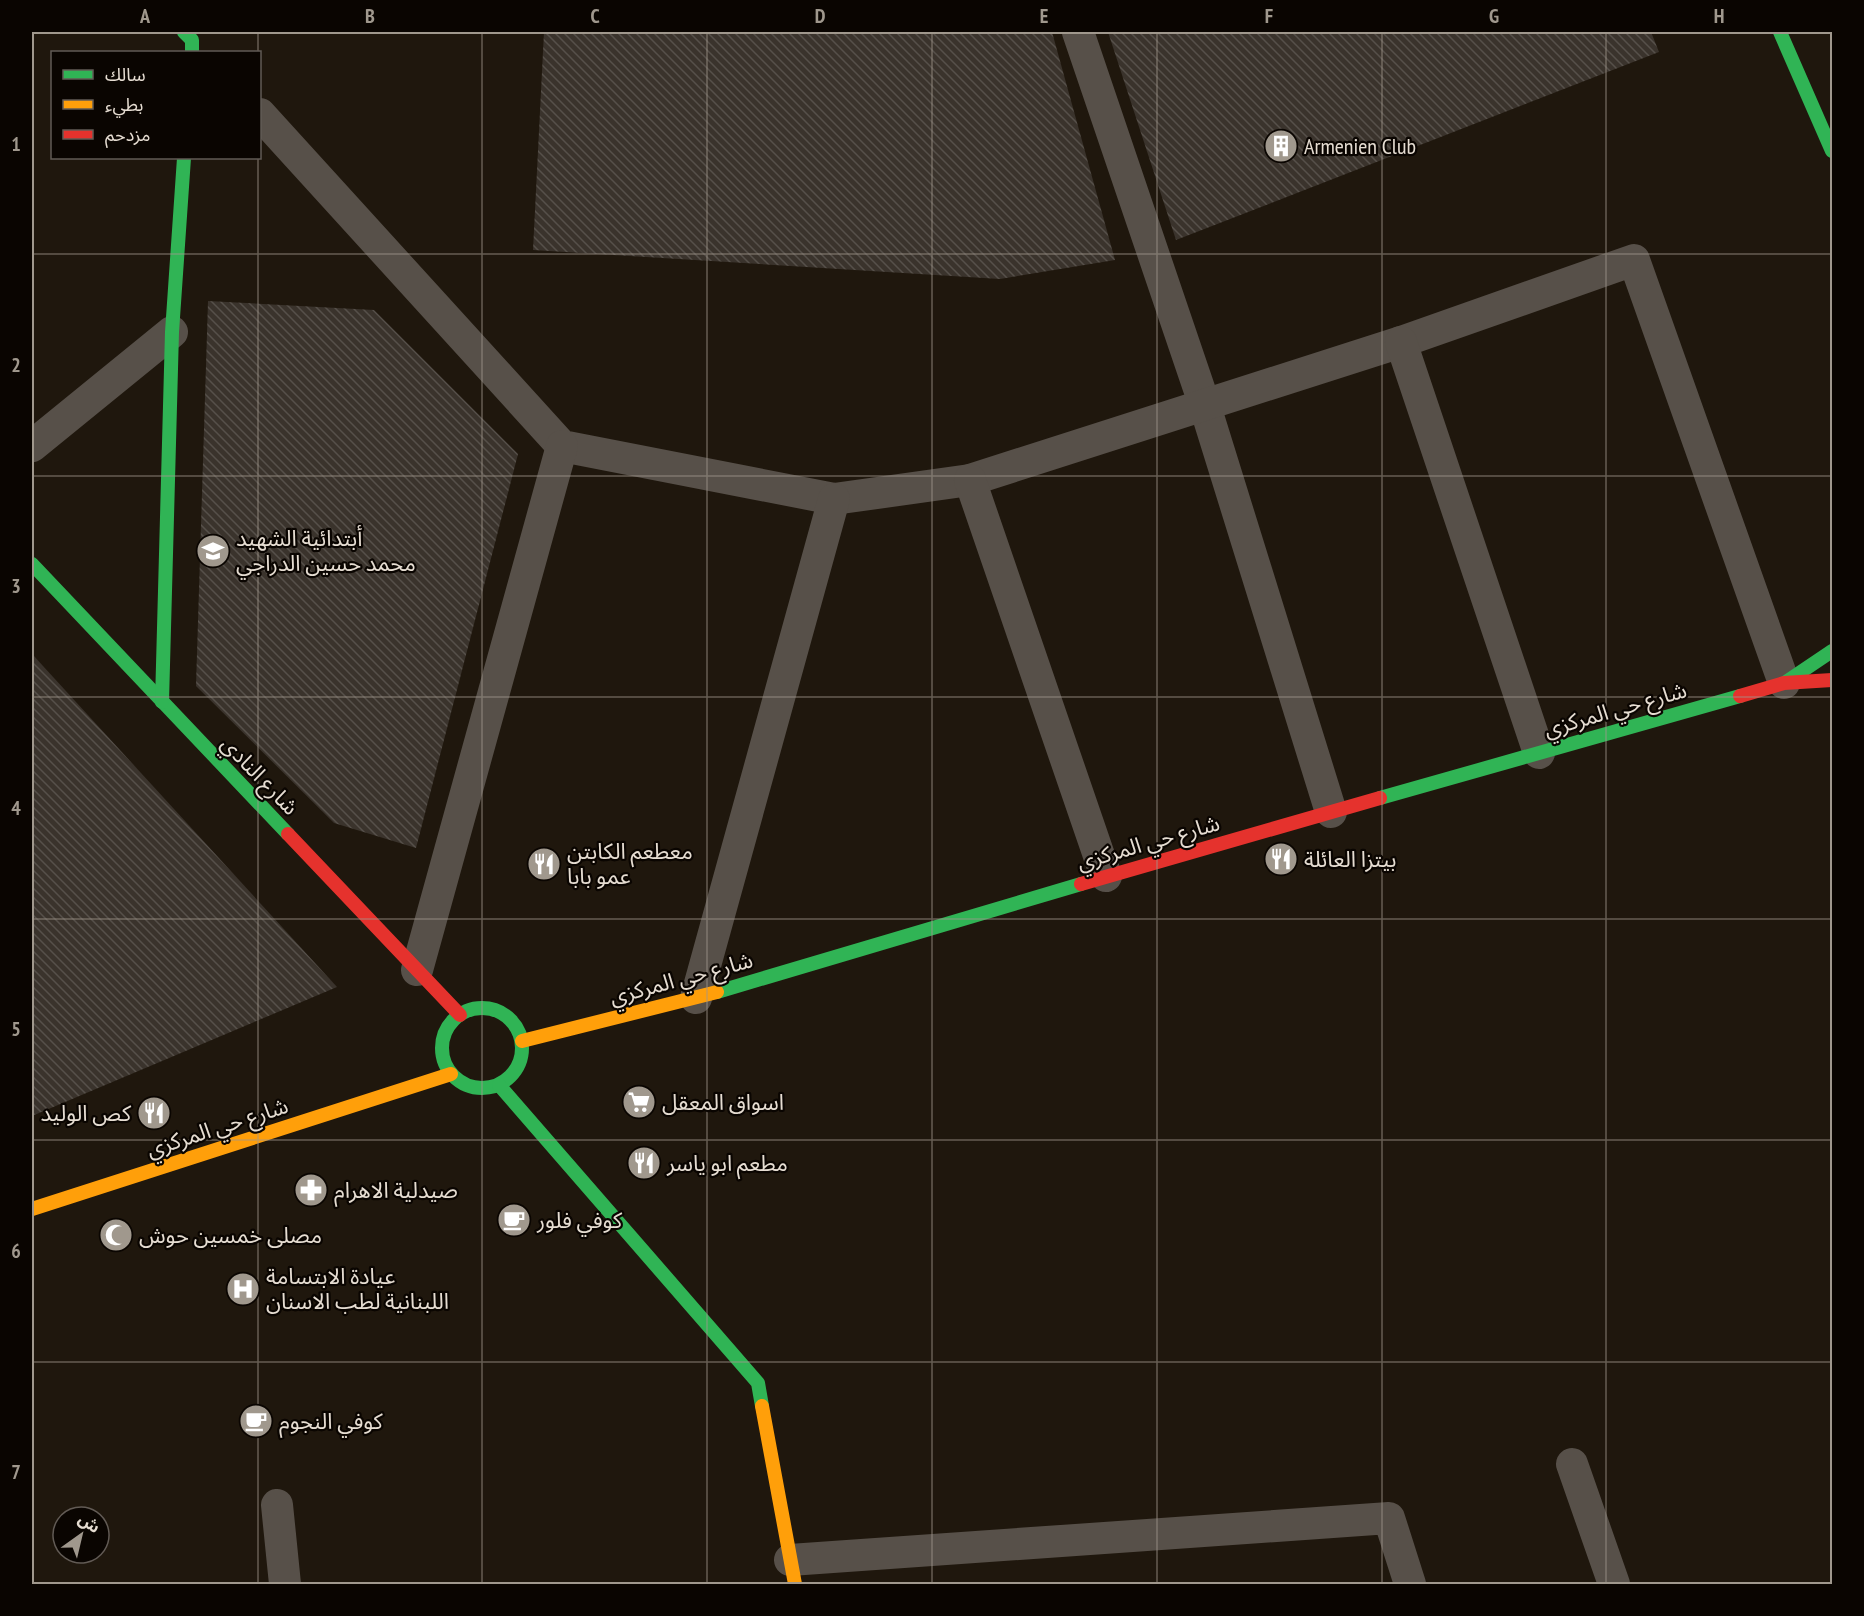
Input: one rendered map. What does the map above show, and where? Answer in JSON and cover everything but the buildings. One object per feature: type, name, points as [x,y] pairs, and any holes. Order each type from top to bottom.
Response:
[{"type":"main road","points":[[1780,32],[1833,151]]},
{"type":"main road","points":[[162,702],[172,332],[184,159]]},
{"type":"main road","name":"شارع النادي","points":[[32,564],[460,1015]]},
{"type":"main road","name":"شارع حي المركزي","points":[[1784,683],[1833,651]]},
{"type":"main road","name":"شارع حي المركزي","points":[[522,1041],[696,998],[1106,876],[1784,683],[1833,680]]},
{"type":"main road","points":[[485,1008],[498,1011],[509,1018],[518,1029],[522,1041],[519,1068],[499,1085],[486,1089],[473,1088],[460,1082],[451,1074],[444,1062],[443,1042],[450,1024],[460,1015],[472,1009],[485,1008]]},
{"type":"main road","name":"شارع حي المركزي","points":[[32,1209],[451,1074]]},
{"type":"main road","points":[[499,1085],[758,1383],[793,1572]]},
{"type":"street","points":[[1078,32],[1204,403],[1331,812]]},
{"type":"street","points":[[261,115],[562,446],[834,499],[970,480],[1204,403],[1401,342],[1634,260],[1784,683]]},
{"type":"street","points":[[32,446],[172,332]]},
{"type":"street","points":[[1401,342],[1539,753]]},
{"type":"street","points":[[417,970],[562,446]]},
{"type":"street","points":[[970,480],[1106,876]]},
{"type":"street","points":[[696,998],[834,499]]},
{"type":"street","points":[[1572,1464],[1614,1584]]},
{"type":"street","points":[[277,1505],[285,1584]]},
{"type":"street","points":[[793,1572],[1389,1518],[1410,1584]]},
{"type":"traffic: fast","points":[[184,32],[192,40],[192,51]]},
{"type":"traffic: fast","points":[[1780,32],[1832,151]]},
{"type":"traffic: fast","points":[[162,702],[172,332],[184,159]]},
{"type":"traffic: fast","points":[[32,564],[288,834]]},
{"type":"traffic: fast","points":[[1786,682],[1832,651]]},
{"type":"traffic: fast","points":[[1380,798],[1740,696]]},
{"type":"traffic: fast","points":[[717,992],[1081,884]]},
{"type":"traffic: fast","points":[[482,1008],[497,1011],[510,1020],[519,1033],[522,1048],[519,1063],[510,1076],[497,1085],[482,1088],[467,1085],[454,1076],[445,1063],[442,1048],[445,1033],[454,1020],[467,1011],[482,1008]]},
{"type":"traffic: fast","points":[[499,1085],[758,1383],[762,1406]]},
{"type":"traffic: slow","points":[[522,1041],[717,992]]},
{"type":"traffic: slow","points":[[32,1209],[451,1074]]},
{"type":"traffic: slow","points":[[762,1406],[795,1584]]},
{"type":"traffic: jam","points":[[1740,696],[1784,683],[1832,680]]},
{"type":"traffic: jam","points":[[1081,884],[1380,798]]},
{"type":"traffic: jam","points":[[288,834],[460,1015]]},
{"type":"place","name":"Armenien Club","points":[[1281,146]]},
{"type":"place","name":"أبتدائية الشهيد محمد حسين الدراجي","points":[[213,551]]},
{"type":"place","name":"بيتزا العائلة","points":[[1281,859]]},
{"type":"place","name":"معطعم الكابتن عمو بابا","points":[[544,864]]},
{"type":"place","name":"اسواق المعقل","points":[[639,1102]]},
{"type":"place","name":"كص الوليد","points":[[154,1113]]},
{"type":"place","name":"مطعم ابو ياسر","points":[[644,1163]]},
{"type":"place","name":"صيدلية الاهرام","points":[[311,1190]]},
{"type":"place","name":"كوفي فلور","points":[[514,1220]]},
{"type":"place","name":"مصلى خمسين حوش","points":[[116,1235]]},
{"type":"place","name":"عيادة الابتسامة اللبنانية لطب الاسنان","points":[[243,1289]]},
{"type":"place","name":"كوفي النجوم","points":[[256,1421]]}]
